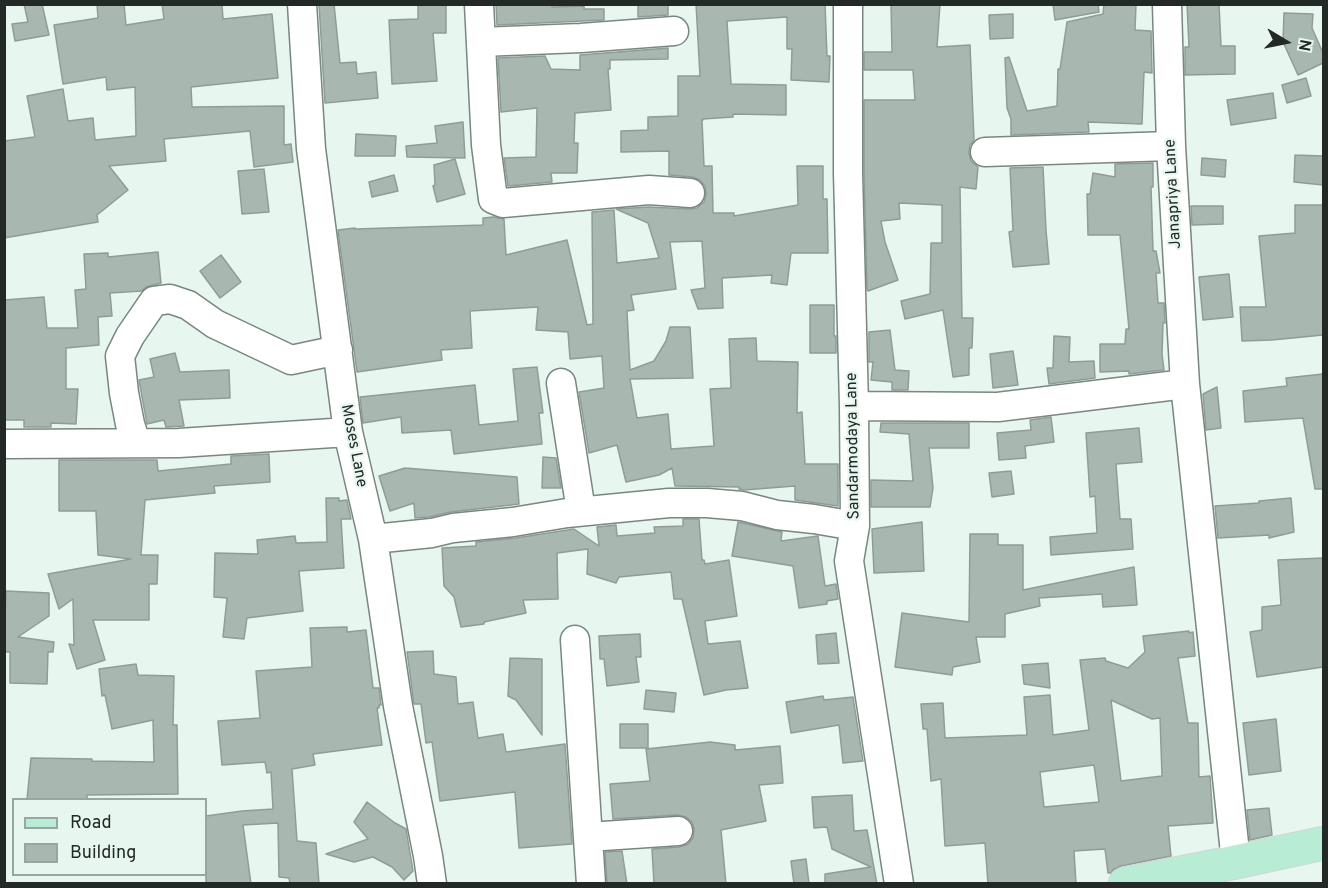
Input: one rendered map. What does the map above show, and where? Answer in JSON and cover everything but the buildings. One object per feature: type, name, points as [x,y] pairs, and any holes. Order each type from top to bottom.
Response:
[{"type":"main road","points":[[1125,884],[1323,843]]},
{"type":"street","name":"Moses Lane","points":[[302,4],[311,149],[348,432],[373,539],[398,706],[432,884]]},
{"type":"street","points":[[479,4],[486,145],[494,198],[503,202],[649,190],[690,193]]},
{"type":"street","name":"Sandarmodaya Lane","points":[[848,4],[848,173],[855,526],[849,561],[899,884]]},
{"type":"street","name":"Janapriya Lane","points":[[1167,4],[1171,146],[1185,384],[1236,862]]},
{"type":"street","points":[[481,42],[674,32]]},
{"type":"street","points":[[985,152],[1171,146]]},
{"type":"street","points":[[136,443],[124,393],[120,356],[153,301],[170,299],[188,305],[215,324],[291,360],[338,350]]},
{"type":"street","points":[[561,383],[581,511]]},
{"type":"street","points":[[854,406],[998,407],[1185,384]]},
{"type":"street","points":[[4,444],[179,443],[348,432]]},
{"type":"street","points":[[373,539],[432,533],[453,528],[513,522],[581,511],[669,503],[742,506],[777,515],[855,526]]},
{"type":"street","points":[[575,640],[591,884]]},
{"type":"street","points":[[588,837],[678,831]]}]
